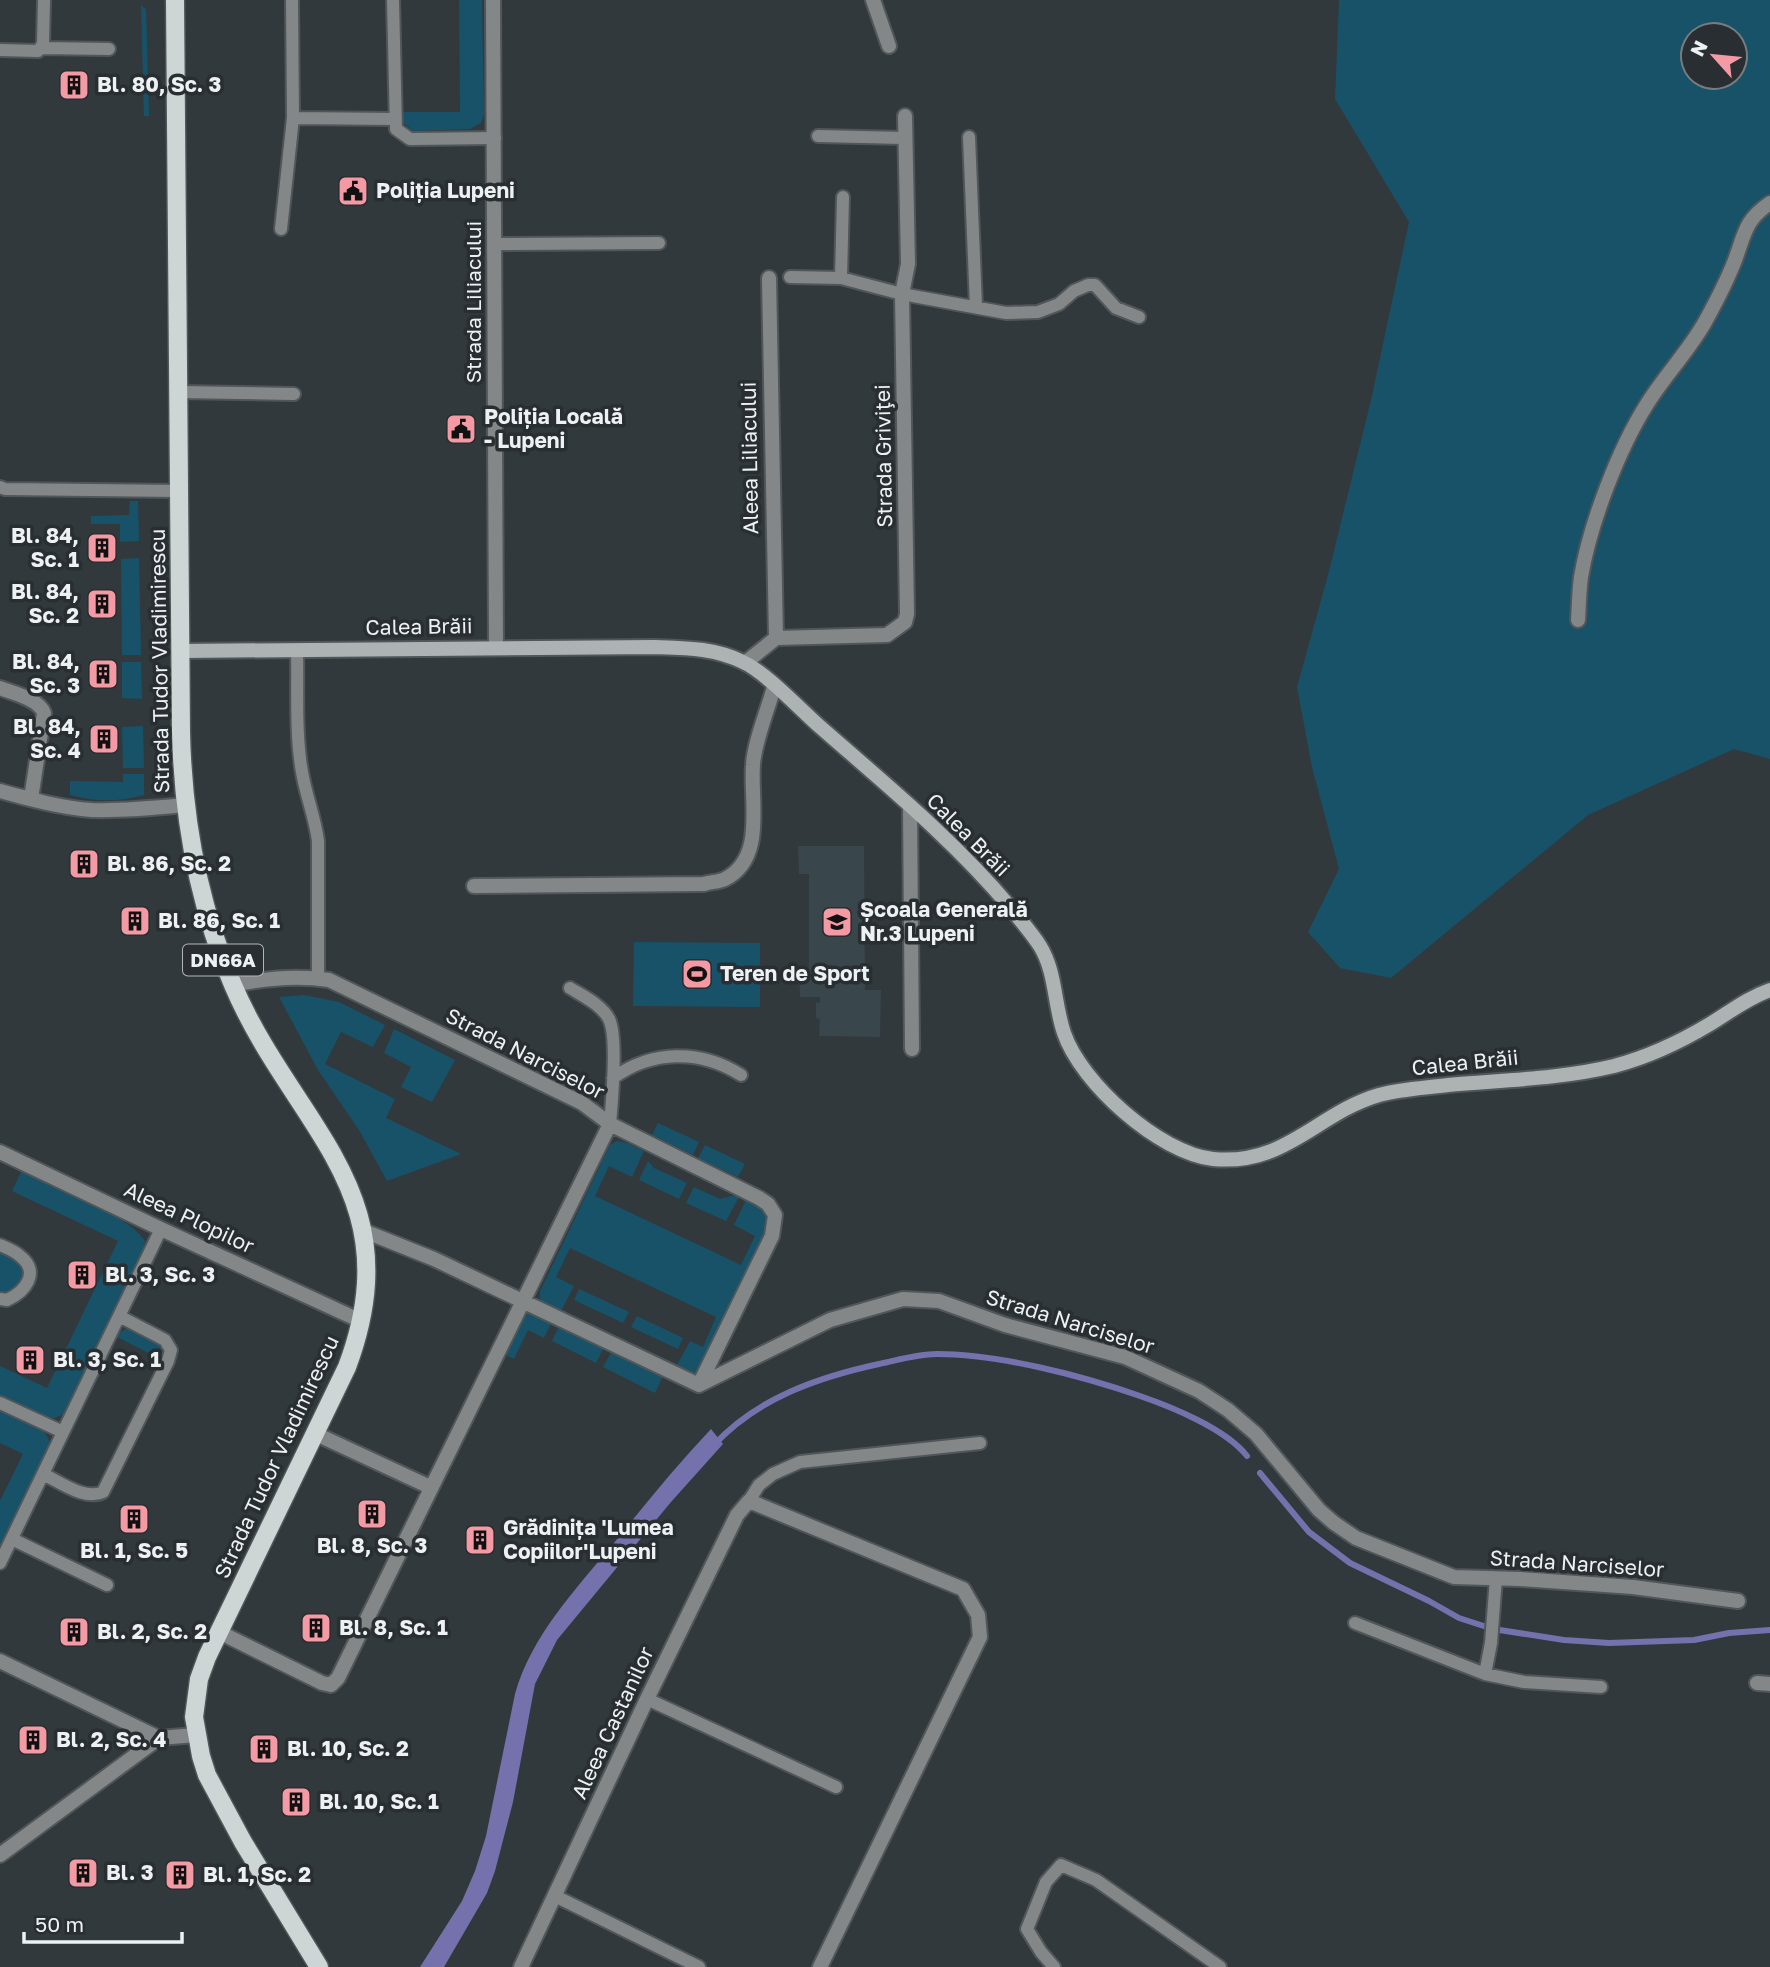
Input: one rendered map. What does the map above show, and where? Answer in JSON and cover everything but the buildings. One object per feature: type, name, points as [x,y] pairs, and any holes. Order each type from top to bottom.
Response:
[{"type":"main road","name":"Strada Tudor Vladimirescu","points":[[175,0],[181,743],[186,805],[203,896],[233,985],[255,1029],[334,1155],[349,1185],[364,1231],[367,1273],[361,1321],[347,1367],[199,1679],[194,1707],[196,1735],[207,1774],[220,1802],[319,1967]]},
{"type":"main road","name":"Calea Brăii","points":[[181,651],[496,647],[708,649],[746,663],[979,870],[1040,946],[1051,973],[1064,1035],[1103,1090],[1133,1119],[1167,1144],[1211,1159],[1237,1160],[1278,1150],[1358,1104],[1396,1091],[1572,1073],[1614,1066],[1671,1046],[1751,997],[1770,990]]},
{"type":"street","name":"Strada Liliacului","points":[[493,0],[496,647]]},
{"type":"street","points":[[873,0],[889,46]]},
{"type":"street","name":"Strada Griviţei","points":[[776,638],[887,635],[905,622],[909,599],[902,294],[908,264],[905,116]]},
{"type":"street","points":[[1578,620],[1581,580],[1588,545],[1626,444],[1646,406],[1665,377],[1688,351],[1704,323],[1735,259],[1744,230],[1755,213],[1770,203]]},
{"type":"street","name":"Aleea Liliacului","points":[[769,278],[776,638]]},
{"type":"street","points":[[746,663],[776,638]]},
{"type":"street","points":[[474,886],[704,884],[724,879],[735,871],[745,858],[754,838],[753,762],[774,687]]},
{"type":"street","points":[[0,688],[35,702],[42,706],[44,713],[31,799]]},
{"type":"street","points":[[0,791],[89,810],[186,805]]},
{"type":"street","points":[[910,806],[912,1049]]},
{"type":"street","name":"Strada Narciselor","points":[[219,1632],[322,1683],[331,1685],[338,1678],[610,1124],[582,1103],[329,980],[306,976],[266,978],[233,985]]},
{"type":"street","points":[[364,1231],[434,1259],[699,1385],[772,1236],[775,1215],[768,1204],[759,1198],[610,1124]]},
{"type":"street","name":"Aleea Plopilor","points":[[0,1152],[361,1321]]},
{"type":"street","name":"Strada Narciselor","points":[[699,1385],[830,1320],[903,1299],[939,1301],[1004,1325],[1125,1357],[1199,1391],[1228,1410],[1256,1434],[1319,1510],[1356,1538],[1454,1577],[1633,1587],[1738,1601]]},
{"type":"street","points":[[316,1434],[430,1487]]},
{"type":"street","points":[[749,1502],[963,1589],[978,1615],[980,1637],[820,1967]]},
{"type":"street","name":"Aleea Castanilor","points":[[521,1967],[647,1699],[737,1516],[749,1502]]},
{"type":"street","points":[[0,1661],[159,1738],[196,1735]]},
{"type":"street","points":[[0,1855],[159,1738]]},
{"type":"lane","points":[[41,48],[44,0]]},
{"type":"lane","points":[[281,229],[293,118],[292,0]]},
{"type":"lane","points":[[393,0],[396,129],[410,139],[495,138]]},
{"type":"lane","points":[[0,50],[109,49]]},
{"type":"lane","points":[[293,118],[395,119]]},
{"type":"lane","points":[[818,136],[905,138]]},
{"type":"lane","points":[[969,137],[976,306]]},
{"type":"lane","points":[[841,278],[843,197]]},
{"type":"lane","points":[[495,244],[659,243]]},
{"type":"lane","points":[[790,277],[841,278],[902,294],[1006,313],[1038,312],[1059,304],[1074,291],[1095,285],[1116,308],[1139,317]]},
{"type":"lane","points":[[178,392],[294,394]]},
{"type":"lane","points":[[0,487],[180,491]]},
{"type":"lane","points":[[297,650],[302,773],[316,819],[318,978]]},
{"type":"lane","points":[[570,988],[608,1016],[612,1027],[610,1124]]},
{"type":"lane","points":[[612,1078],[626,1068],[671,1055],[716,1062],[741,1075]]},
{"type":"lane","points":[[0,1563],[161,1229]]},
{"type":"lane","points":[[0,1245],[20,1255],[30,1271],[23,1292],[8,1300],[0,1299]]},
{"type":"lane","points":[[43,1474],[83,1493],[90,1495],[103,1492],[163,1372],[171,1355],[170,1344],[119,1316]]},
{"type":"lane","points":[[0,1403],[64,1432]]},
{"type":"lane","points":[[749,1502],[760,1485],[773,1474],[800,1462],[980,1443]]},
{"type":"lane","points":[[12,1539],[107,1585]]},
{"type":"lane","points":[[1485,1675],[1496,1578]]},
{"type":"lane","points":[[1356,1623],[1485,1675],[1524,1682],[1601,1687]]},
{"type":"lane","points":[[647,1699],[835,1787]]},
{"type":"lane","points":[[1054,1967],[1027,1929],[1046,1882],[1061,1865],[1096,1880],[1220,1967]]},
{"type":"lane","points":[[555,1896],[699,1967]]},
{"type":"shaded area","points":[[459,0],[482,0],[484,115],[481,123],[470,129],[413,131],[401,121],[401,112],[460,112]]},
{"type":"shaded area","points":[[1339,0],[1770,0],[1770,759],[1734,749],[1588,815],[1391,978],[1340,968],[1308,932],[1339,869],[1312,767],[1297,687],[1371,400],[1409,222],[1335,99]]},
{"type":"shaded area","points":[[141,5],[146,9],[149,116],[144,116]]},
{"type":"shaded area","points":[[130,501],[138,501],[139,541],[120,542],[120,524],[91,524],[91,516],[129,515]]},
{"type":"shaded area","points":[[139,558],[141,655],[122,655],[121,559]]},
{"type":"shaded area","points":[[122,662],[141,662],[142,699],[122,698]]},
{"type":"shaded area","points":[[143,726],[144,768],[123,768],[122,727]]},
{"type":"shaded area","points":[[123,774],[144,774],[144,795],[107,800],[70,795],[70,781],[123,782]]},
{"type":"shaded area","name":"Școala Generală Nr.3 Lupeni","points":[[798,846],[864,846],[865,990],[881,990],[880,1037],[819,1036],[820,1019],[816,1018],[816,1003],[820,1002],[820,997],[800,997],[799,970],[809,969],[809,874],[799,874]]},
{"type":"shaded area","name":"Teren de Sport","points":[[634,942],[760,943],[760,1007],[633,1006]]},
{"type":"shaded area","points":[[304,995],[339,1002],[385,1025],[373,1047],[341,1032],[325,1064],[395,1099],[386,1118],[461,1154],[387,1181],[359,1130],[318,1070],[279,997]]},
{"type":"shaded area","points":[[394,1029],[455,1060],[432,1102],[401,1087],[411,1067],[384,1053]]},
{"type":"shaded area","points":[[658,1123],[699,1142],[693,1155],[652,1135]]},
{"type":"shaded area","points":[[617,1141],[644,1151],[632,1177],[609,1166],[595,1196],[741,1265],[755,1236],[734,1225],[746,1200],[761,1210],[768,1221],[769,1226],[695,1373],[677,1365],[690,1341],[703,1347],[716,1317],[570,1248],[556,1277],[574,1286],[561,1311],[540,1301],[540,1291],[610,1145]]},
{"type":"shaded area","points":[[705,1145],[745,1164],[738,1177],[698,1158]]},
{"type":"shaded area","points":[[648,1161],[654,1168],[687,1183],[679,1199],[639,1180]]},
{"type":"shaded area","points":[[22,1170],[107,1211],[136,1231],[145,1241],[143,1254],[70,1406],[62,1415],[52,1419],[0,1397],[0,1366],[47,1388],[118,1241],[12,1191]]},
{"type":"shaded area","points":[[694,1187],[720,1199],[735,1195],[739,1197],[726,1221],[686,1203]]},
{"type":"shaded area","points":[[0,1252],[18,1261],[24,1274],[16,1288],[0,1294]]},
{"type":"shaded area","points":[[579,1289],[629,1312],[623,1323],[574,1300]]},
{"type":"shaded area","points":[[530,1313],[552,1322],[544,1338],[528,1330],[514,1359],[505,1355],[525,1316]]},
{"type":"shaded area","points":[[637,1316],[683,1338],[678,1349],[631,1327]]},
{"type":"shaded area","points":[[559,1326],[604,1347],[596,1363],[552,1341]]},
{"type":"shaded area","points":[[125,1329],[142,1333],[156,1342],[163,1351],[162,1360],[115,1336]]},
{"type":"shaded area","points":[[612,1351],[663,1376],[655,1393],[603,1367]]},
{"type":"shaded area","points":[[0,1408],[38,1426],[44,1431],[50,1445],[0,1550],[0,1501],[23,1454],[0,1443]]},
{"type":"shaded area","points":[[711,1429],[723,1444],[671,1502],[557,1640],[535,1684],[513,1802],[487,1893],[444,1967],[420,1967],[462,1901],[475,1871],[486,1836],[515,1694],[532,1652],[570,1596]]},
{"type":"waterway","points":[[714,1445],[749,1414],[812,1383],[856,1369],[937,1354],[1013,1362],[1117,1388],[1198,1420],[1226,1437],[1247,1456]]},
{"type":"waterway","points":[[1260,1473],[1309,1532],[1350,1563],[1459,1618],[1493,1629],[1564,1640],[1609,1643],[1694,1640],[1729,1633],[1770,1630]]},
{"type":"place","name":"Bl. 80, Sc. 3","points":[[74,85]]},
{"type":"place","name":"Poliția Lupeni","points":[[353,191]]},
{"type":"place","name":"Poliția Locală - Lupeni","points":[[461,429]]},
{"type":"place","name":"Bl. 84, Sc. 1","points":[[102,548]]},
{"type":"place","name":"Bl. 84, Sc. 2","points":[[102,604]]},
{"type":"place","name":"Bl. 84, Sc. 3","points":[[103,674]]},
{"type":"place","name":"Bl. 84, Sc. 4","points":[[104,739]]},
{"type":"place","name":"Bl. 86, Sc. 2","points":[[84,864]]},
{"type":"place","name":"Bl. 86, Sc. 1","points":[[135,921]]},
{"type":"place","name":"Școala Generală Nr.3 Lupeni","points":[[837,922]]},
{"type":"place","name":"Teren de Sport","points":[[697,974]]},
{"type":"place","name":"Bl. 3, Sc. 3","points":[[82,1275]]},
{"type":"place","name":"Bl. 3, Sc. 1","points":[[30,1360]]},
{"type":"place","name":"Bl. 8, Sc. 3","points":[[372,1514]]},
{"type":"place","name":"Bl. 1, Sc. 5","points":[[134,1519]]},
{"type":"place","name":"Grădinița 'Lumea Copiilor'Lupeni","points":[[480,1540]]},
{"type":"place","name":"Bl. 8, Sc. 1","points":[[316,1628]]},
{"type":"place","name":"Bl. 2, Sc. 2","points":[[74,1632]]},
{"type":"place","name":"Bl. 2, Sc. 4","points":[[33,1740]]},
{"type":"place","name":"Bl. 10, Sc. 2","points":[[264,1749]]},
{"type":"place","name":"Bl. 10, Sc. 1","points":[[296,1802]]},
{"type":"place","name":"Bl. 3","points":[[83,1873]]},
{"type":"place","name":"Bl. 1, Sc. 2","points":[[180,1875]]}]
